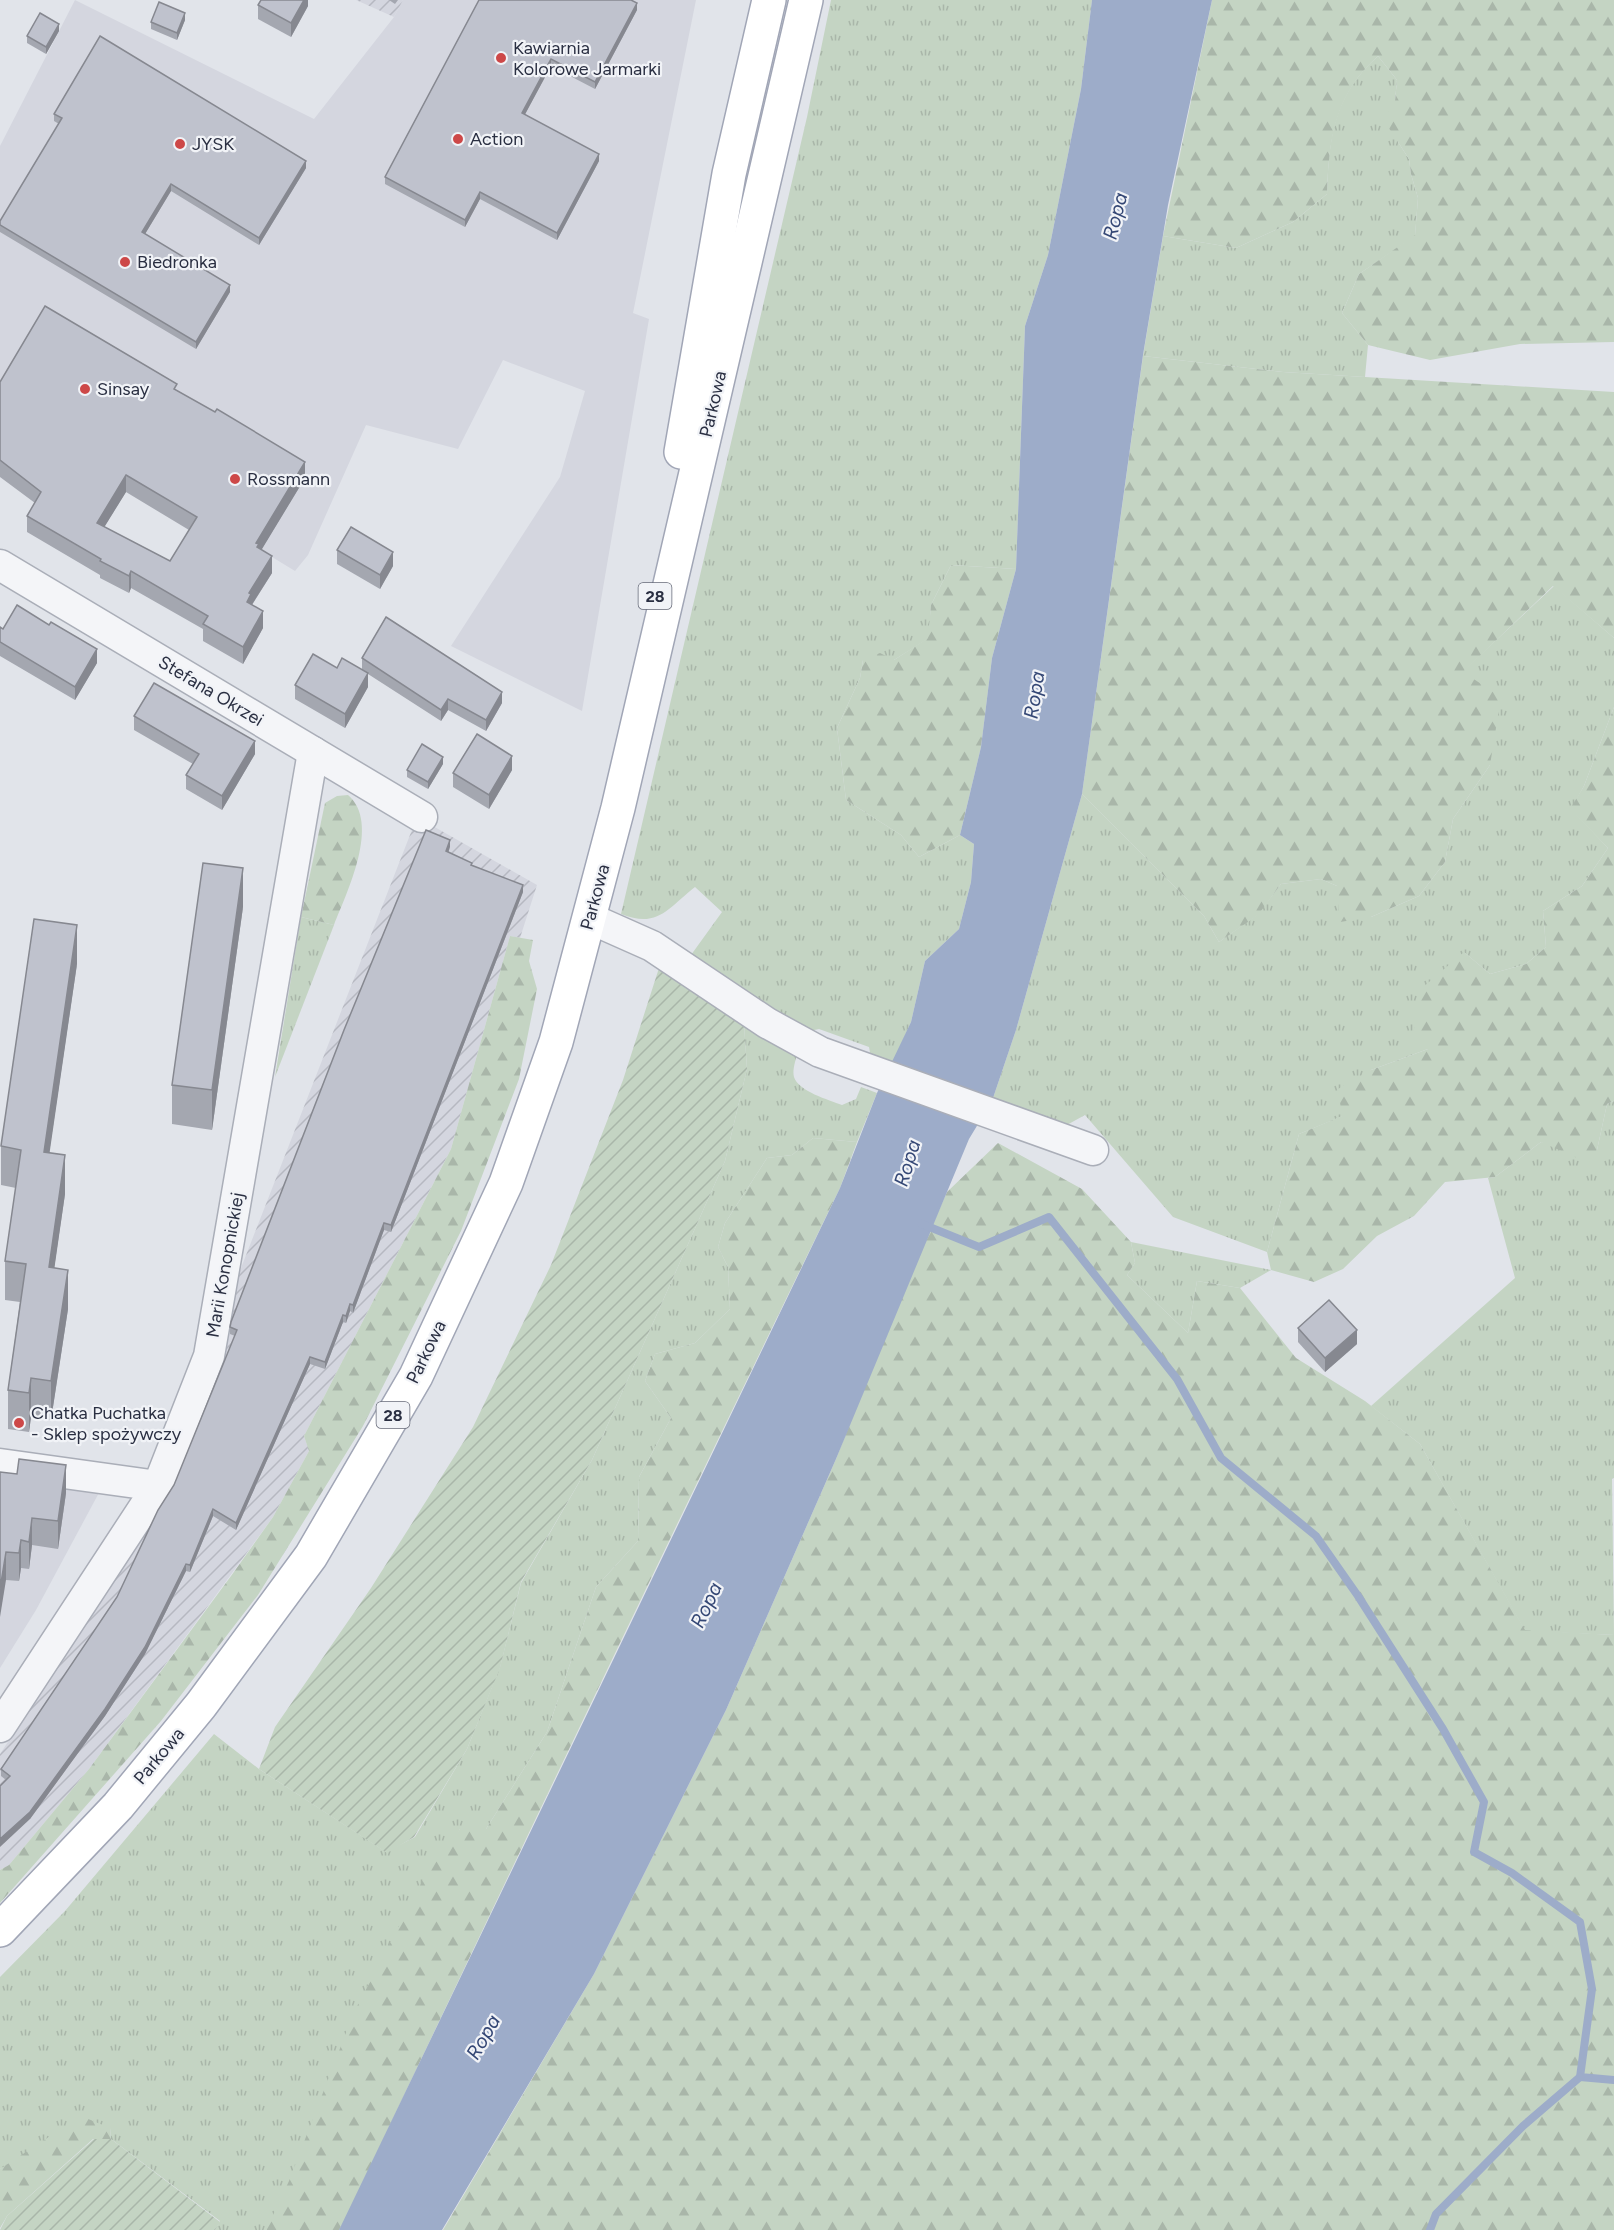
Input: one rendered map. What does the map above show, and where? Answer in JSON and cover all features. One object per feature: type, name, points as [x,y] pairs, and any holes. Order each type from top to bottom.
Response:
[{"type":"main road","name":"Parkowa","points":[[618,808],[729,174],[769,0]]},
{"type":"main road","name":"Parkowa","points":[[0,1930],[118,1806],[208,1696],[311,1556],[416,1376],[506,1183],[556,1042],[618,808],[806,0]]},
{"type":"street","name":"Stefana Okrzei","points":[[0,565],[422,817]]},
{"type":"street","name":"Marii Konopnickiej","points":[[0,1727],[158,1486],[209,1356],[312,752]]},
{"type":"street","points":[[589,918],[652,946],[767,1023],[820,1052],[1093,1150]]},
{"type":"street","points":[[0,1464],[158,1486]]},
{"type":"shaded area","points":[[75,0],[314,119],[394,17],[403,0],[696,0],[633,313],[649,319],[582,711],[451,646],[560,477],[585,391],[503,360],[458,449],[366,425],[308,555],[295,571],[0,391],[0,146]]},
{"type":"shaded area","points":[[356,0],[403,0],[394,17]]},
{"type":"shaded area","points":[[417,817],[537,885],[520,938],[510,936],[451,1149],[304,1436],[309,1451],[273,1517],[89,1769],[9,1865],[0,1870],[0,1754],[113,1581],[218,1327]]},
{"type":"shaded area","points":[[0,1475],[101,1489],[36,1610],[0,1668]]},
{"type":"green space","points":[[831,0],[1092,0],[1081,89],[1048,255],[1025,326],[1016,569],[951,565],[931,605],[929,638],[894,660],[863,660],[860,678],[837,728],[846,800],[901,835],[919,857],[960,835],[974,844],[971,882],[959,929],[925,961],[911,1022],[891,1067],[871,1058],[869,1047],[819,1029],[805,1032],[691,955],[722,912],[695,887],[669,909],[654,918],[634,918],[621,914],[807,117]]},
{"type":"green space","points":[[1212,0],[1614,0],[1614,342],[1520,344],[1430,360],[1368,345],[1342,313],[1359,274],[1415,235],[1418,198],[1409,159],[1383,119],[1395,101],[1397,80],[1378,56],[1352,86],[1337,119],[1332,137],[1327,194],[1293,222],[1236,248],[1163,236]]},
{"type":"green space","points":[[1378,56],[1397,80],[1395,101],[1398,142],[1409,159],[1418,198],[1415,236],[1359,274],[1342,313],[1368,345],[1365,377],[1283,372],[1143,356],[1163,236],[1236,248],[1293,222],[1327,194],[1329,154],[1336,119],[1351,87]]},
{"type":"green space","points":[[1143,356],[1283,372],[1614,392],[1614,638],[1553,586],[1463,672],[1501,697],[1490,765],[1453,819],[1445,862],[1419,896],[1371,917],[1340,922],[1337,886],[1321,879],[1281,884],[1258,915],[1219,942],[1204,916],[1082,794]]},
{"type":"green space","points":[[951,565],[1016,569],[992,658],[981,747],[960,835],[919,857],[901,835],[846,800],[837,728],[860,678],[863,660],[880,653],[894,660],[928,638],[931,605]]},
{"type":"green space","points":[[1554,586],[1614,638],[1614,707],[1584,786],[1571,809],[1608,848],[1582,886],[1543,911],[1546,947],[1526,964],[1490,974],[1465,953],[1428,1049],[1371,1070],[1343,1116],[1299,1134],[1267,1252],[1173,1217],[1085,1115],[1065,1126],[992,1101],[1016,1030],[1082,794],[1204,916],[1219,942],[1257,915],[1281,884],[1321,879],[1337,886],[1371,917],[1419,896],[1445,862],[1453,819],[1490,765],[1462,672]]},
{"type":"green space","points":[[1614,707],[1614,1101],[1607,1104],[1597,1150],[1584,1161],[1541,1142],[1495,1177],[1445,1182],[1414,1216],[1377,1236],[1343,1269],[1314,1282],[1271,1270],[1267,1252],[1299,1134],[1342,1116],[1338,1089],[1371,1070],[1428,1049],[1413,1034],[1422,988],[1464,952],[1490,974],[1526,964],[1546,947],[1543,911],[1582,886],[1608,848],[1570,809],[1584,786]]},
{"type":"green space","points":[[348,795],[357,807],[362,822],[362,840],[353,877],[334,925],[301,917],[325,803],[337,796]]},
{"type":"green space","points":[[301,917],[334,925],[275,1077]]},
{"type":"green space","points":[[510,936],[533,940],[529,961],[537,989],[519,1079],[461,1231],[363,1426],[258,1595],[161,1721],[0,1903],[0,1870],[9,1865],[89,1769],[273,1517],[309,1451],[304,1436],[451,1149]]},
{"type":"green space","points":[[659,968],[744,1024],[747,1069],[725,1161],[592,1460],[521,1582],[500,1668],[467,1749],[414,1837],[387,1853],[259,1769],[275,1727],[371,1588],[473,1427],[551,1265],[623,1080]]},
{"type":"green space","points":[[744,1024],[797,1053],[794,1077],[801,1087],[808,1091],[842,1105],[856,1099],[861,1087],[877,1093],[857,1142],[813,1138],[792,1155],[767,1158],[725,1223],[718,1247],[728,1267],[730,1309],[695,1343],[655,1354],[645,1381],[671,1418],[639,1477],[638,1541],[596,1587],[547,1732],[486,1829],[460,1829],[269,2227],[266,2230],[215,2230],[220,2221],[111,2139],[110,2128],[0,2169],[0,1977],[65,1911],[214,1734],[259,1769],[386,1852],[415,1837],[467,1749],[500,1667],[521,1583],[592,1460],[725,1161],[747,1069]]},
{"type":"green space","points":[[1614,1101],[1614,1478],[1612,1479],[1614,1635],[1525,1631],[1420,1444],[1371,1406],[1515,1278],[1488,1178],[1495,1177],[1541,1142],[1597,1150],[1607,1104]]},
{"type":"green space","points":[[813,1138],[857,1142],[840,1188],[345,2220],[339,2230],[266,2230],[289,2181],[354,2012],[424,1878],[460,1829],[486,1829],[547,1732],[596,1587],[638,1541],[639,1477],[671,1418],[645,1381],[655,1354],[695,1343],[730,1309],[728,1267],[718,1247],[725,1223],[767,1158],[792,1155]]},
{"type":"green space","points":[[998,1143],[1082,1189],[1131,1242],[1135,1263],[1127,1275],[1188,1333],[1197,1281],[1240,1288],[1296,1358],[1365,1401],[1420,1444],[1525,1630],[1614,1635],[1614,2230],[443,2230],[594,1974],[726,1710],[836,1459],[893,1315],[947,1192]]},
{"type":"green space","points":[[1131,1242],[1271,1270],[1240,1288],[1197,1281],[1188,1333],[1127,1275],[1135,1263]]},
{"type":"green space","points":[[81,2116],[110,2128],[111,2139],[93,2139],[7,2216],[0,2228],[0,2169]]},
{"type":"green space","points":[[94,2139],[111,2139],[220,2222],[215,2230],[0,2230],[7,2216]]},
{"type":"water","name":"Ropa","points":[[1092,0],[1212,0],[1168,205],[1143,355],[1082,794],[1016,1030],[992,1101],[969,1139],[836,1459],[726,1710],[594,1974],[442,2230],[339,2230],[840,1188],[877,1093],[911,1022],[925,961],[959,929],[971,882],[974,844],[960,835],[981,747],[992,658],[1016,569],[1025,326],[1048,255],[1081,89]]},
{"type":"building","points":[[261,0],[304,0],[291,23],[258,5]]},
{"type":"building","points":[[479,0],[631,0],[637,3],[595,82],[551,59],[522,113],[599,154],[557,233],[480,192],[465,220],[385,177]]},
{"type":"building","points":[[159,2],[185,13],[177,33],[151,22]]},
{"type":"building","points":[[40,13],[59,24],[46,47],[27,36]]},
{"type":"building","points":[[100,36],[306,161],[259,238],[171,184],[142,232],[230,285],[196,342],[0,225],[0,221],[62,118],[54,114]]},
{"type":"building","points":[[45,306],[177,384],[174,389],[215,412],[217,409],[305,462],[256,543],[259,544],[257,547],[272,556],[249,593],[251,594],[247,602],[263,611],[243,647],[203,624],[208,616],[131,571],[129,576],[100,561],[101,559],[27,516],[41,492],[0,460],[0,382]],"holes":[[[126,475],[197,517],[170,561],[97,523]]]},
{"type":"building","points":[[351,527],[393,552],[380,575],[337,550]]},
{"type":"building","points":[[17,605],[49,625],[51,622],[97,649],[75,687],[0,642],[0,627],[3,629]]},
{"type":"building","points":[[386,617],[502,692],[486,720],[448,699],[441,710],[362,658]]},
{"type":"building","points":[[313,654],[337,668],[342,658],[368,673],[345,714],[295,685]]},
{"type":"building","points":[[154,683],[255,741],[222,796],[186,775],[199,754],[134,716]]},
{"type":"building","points":[[477,734],[512,756],[489,795],[453,773]]},
{"type":"building","points":[[422,744],[443,757],[428,782],[407,770]]},
{"type":"building","points":[[426,830],[450,840],[446,851],[472,863],[471,865],[523,885],[391,1225],[384,1223],[353,1305],[350,1304],[346,1316],[343,1315],[325,1362],[310,1357],[236,1523],[213,1509],[190,1565],[186,1564],[145,1647],[105,1709],[30,1812],[0,1839],[0,1786],[10,1776],[1,1769],[117,1597],[158,1510],[174,1485],[237,1330],[230,1327],[231,1322],[344,1030]]},
{"type":"building","points":[[203,863],[243,868],[212,1090],[172,1085]]},
{"type":"building","points":[[34,919],[77,925],[44,1152],[65,1155],[49,1267],[68,1270],[51,1381],[31,1378],[29,1393],[8,1390],[26,1264],[5,1261],[21,1150],[1,1146]]},
{"type":"building","points":[[1329,1300],[1357,1330],[1325,1358],[1298,1328]]},
{"type":"building","points":[[19,1459],[66,1465],[58,1521],[32,1518],[29,1542],[21,1540],[19,1553],[6,1552],[0,1589],[0,1472],[17,1474]]},
{"type":"waterway","points":[[922,1224],[979,1247],[1049,1217],[1177,1379],[1221,1458],[1316,1536],[1358,1596],[1443,1729],[1484,1802],[1474,1852],[1512,1873],[1580,1922],[1592,1989],[1580,2077],[1614,2080]]},
{"type":"waterway","points":[[1430,2230],[1436,2214],[1523,2126],[1580,2077]]},
{"type":"place","name":"Kawiarnia Kolorowe Jarmarki","points":[[501,58]]},
{"type":"place","name":"Action","points":[[458,139]]},
{"type":"place","name":"JYSK","points":[[180,144]]},
{"type":"place","name":"Biedronka","points":[[125,262]]},
{"type":"place","name":"Sinsay","points":[[85,389]]},
{"type":"place","name":"Rossmann","points":[[235,479]]},
{"type":"place","name":"Chatka Puchatka - Sklep spożywczy","points":[[19,1423]]}]
